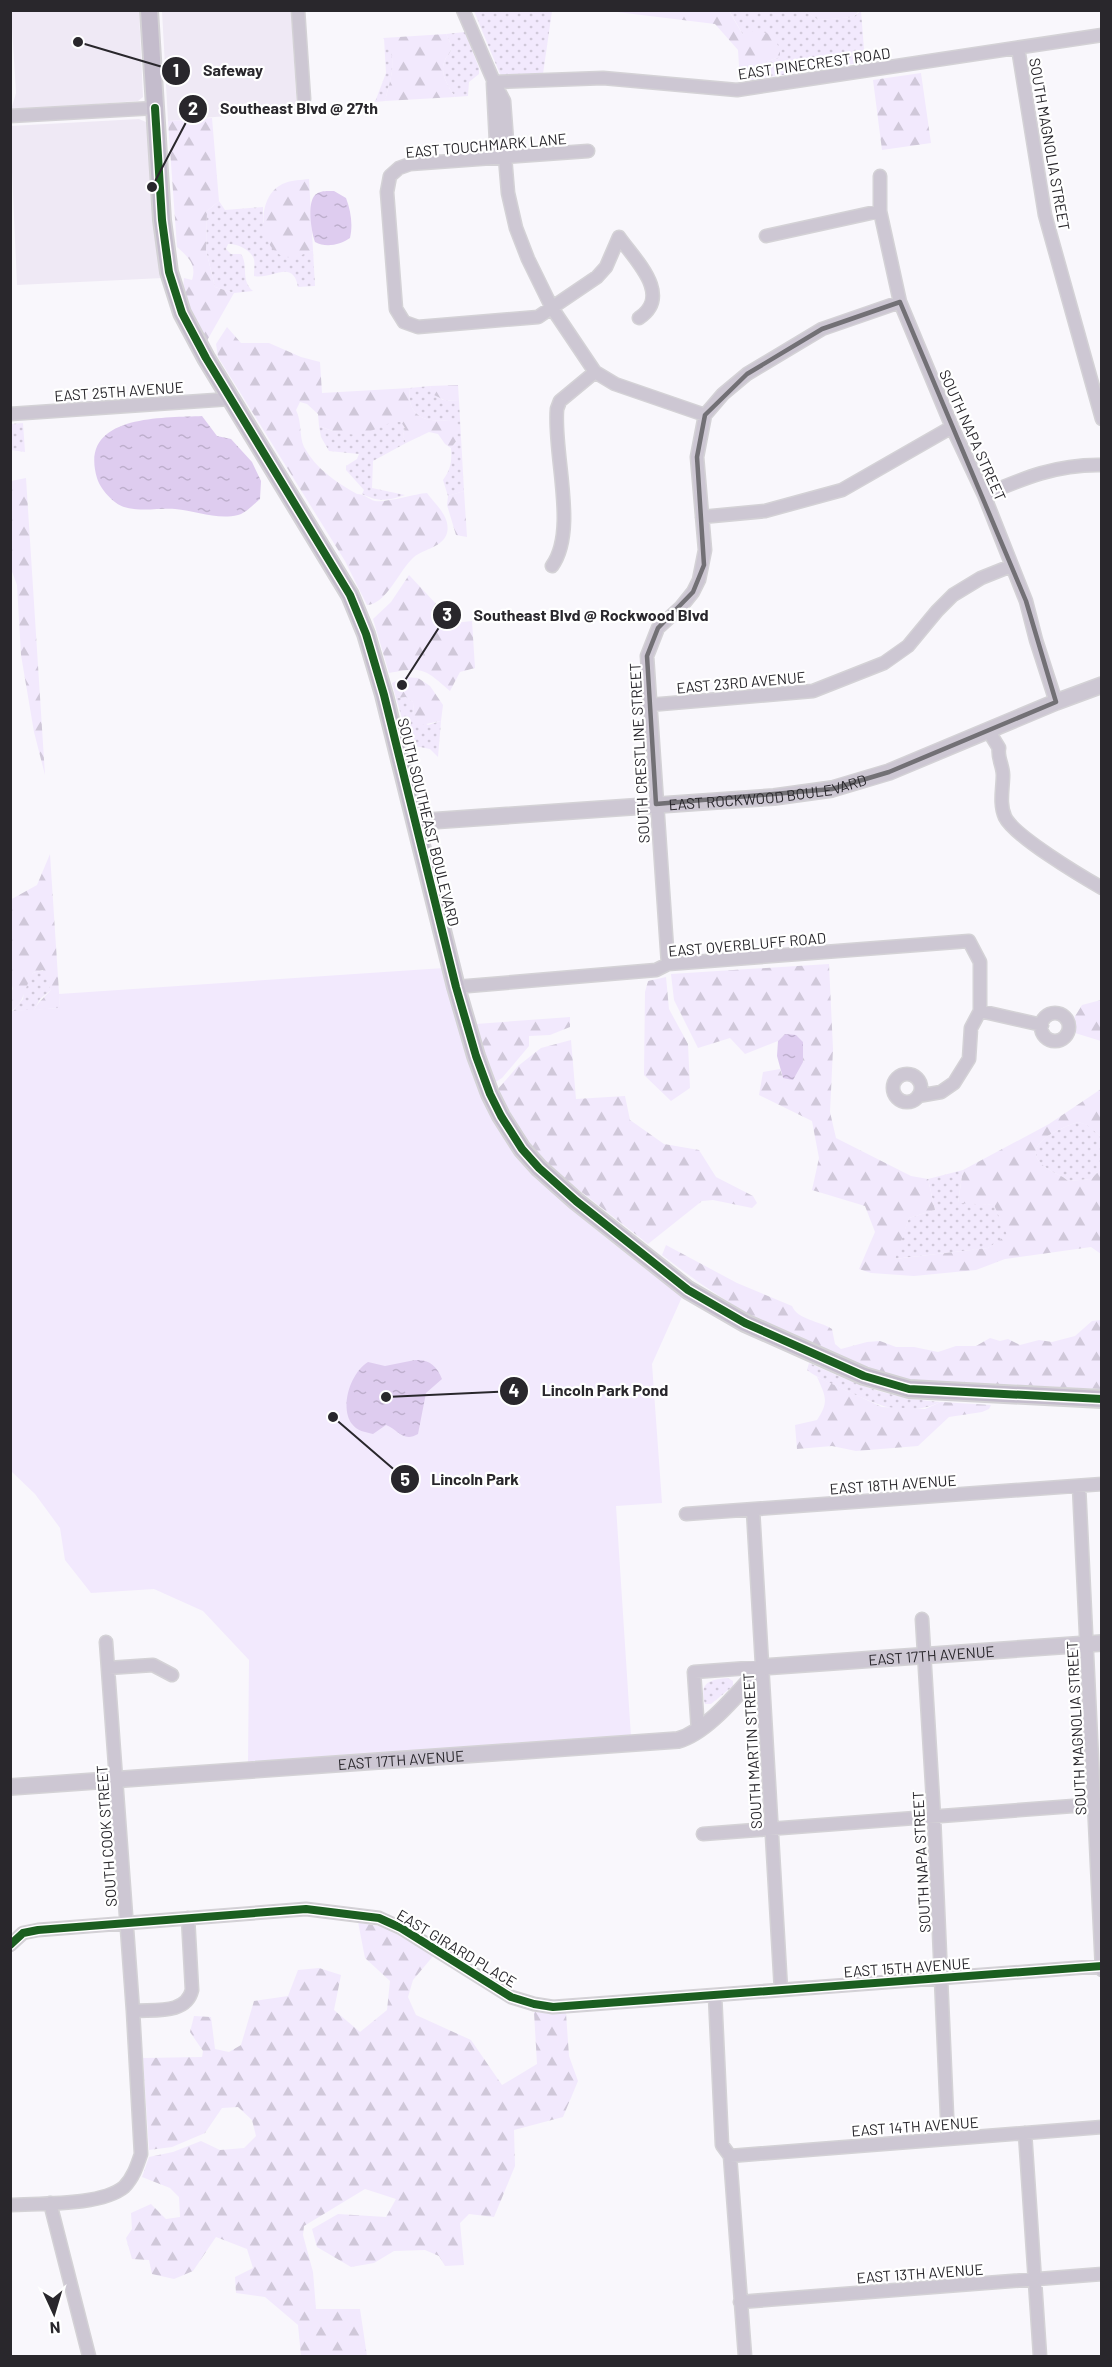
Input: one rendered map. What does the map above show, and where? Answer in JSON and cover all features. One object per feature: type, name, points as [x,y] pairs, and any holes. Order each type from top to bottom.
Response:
[{"type":"main road","name":"SOUTH SOUTHEAST BOULEVARD","points":[[149,10],[162,220],[169,272],[182,313],[230,399],[350,595],[366,634],[384,695],[456,987],[476,1056],[490,1095],[522,1149],[539,1168],[576,1201],[688,1290],[745,1323],[864,1376],[909,1389],[1101,1399]]},
{"type":"street","points":[[298,10],[304,99]]},
{"type":"street","points":[[463,10],[504,101],[508,193],[516,228],[552,308],[595,372],[615,384],[705,415],[723,394],[747,374],[822,329],[900,302]]},
{"type":"street","name":"EAST PINECREST ROAD","points":[[494,82],[603,78],[737,90],[1101,35]]},
{"type":"street","name":"SOUTH MAGNOLIA STREET","points":[[1018,48],[1045,215],[1101,419]]},
{"type":"street","points":[[10,116],[155,108]]},
{"type":"street","name":"EAST TOUCHMARK LANE","points":[[552,308],[528,320],[418,327],[404,322],[396,309],[387,192],[390,176],[399,168],[410,164],[588,151]]},
{"type":"street","name":"SOUTH NAPA STREET","points":[[879,176],[880,211],[900,302],[952,427],[984,495],[1026,601],[1056,702]]},
{"type":"street","points":[[766,236],[880,211]]},
{"type":"street","points":[[552,308],[597,277],[606,267],[619,237],[652,283],[654,294],[652,305],[639,318]]},
{"type":"street","points":[[552,566],[559,557],[564,536],[557,409],[560,401],[595,372]]},
{"type":"street","name":"EAST 25TH AVENUE","points":[[10,414],[230,399]]},
{"type":"street","name":"SOUTH CRESTLINE STREET","points":[[668,964],[649,705],[648,656],[658,628],[681,607],[699,580],[705,550],[697,457],[705,415]]},
{"type":"street","points":[[702,517],[765,511],[842,490],[952,427]]},
{"type":"street","points":[[984,495],[1042,471],[1081,465],[1101,465]]},
{"type":"street","name":"EAST 23RD AVENUE","points":[[649,705],[813,691],[884,663],[908,646],[937,610],[953,595],[981,578],[1011,566]]},
{"type":"street","name":"EAST ROCKWOOD BOULEVARD","points":[[415,822],[774,797],[832,789],[888,772],[990,735],[1056,702],[1101,686]]},
{"type":"street","points":[[990,735],[990,744],[993,751],[998,753],[1003,772],[1002,807],[1009,822],[1059,862],[1101,888]]},
{"type":"street","name":"EAST OVERBLUFF ROAD","points":[[456,987],[656,970],[668,964],[969,941],[980,962],[980,1011]]},
{"type":"street","points":[[918,1096],[941,1092],[954,1083],[969,1059],[971,1028],[980,1011],[1042,1025]]},
{"type":"street","name":"EAST 18TH AVENUE","points":[[686,1514],[1101,1484]]},
{"type":"street","name":"SOUTH MAGNOLIA STREET","points":[[1079,1486],[1094,1643],[1101,1967]]},
{"type":"street","name":"SOUTH MARTIN STREET","points":[[753,1510],[782,1990]]},
{"type":"street","name":"SOUTH NAPA STREET","points":[[922,1619],[934,1817],[948,2139]]},
{"type":"street","name":"SOUTH COOK STREET","points":[[50,2203],[94,2200],[110,2196],[124,2186],[135,2172],[141,2154],[142,2140],[106,1642]]},
{"type":"street","name":"EAST 17TH AVENUE","points":[[698,1731],[694,1672],[1094,1643]]},
{"type":"street","points":[[108,1668],[153,1665],[172,1675]]},
{"type":"street","name":"EAST 17TH AVENUE","points":[[10,1787],[669,1741],[686,1738],[698,1731],[762,1667]]},
{"type":"street","points":[[703,1834],[1098,1804]]},
{"type":"street","name":"EAST GIRARD PLACE","points":[[10,1944],[30,1931],[306,1909],[379,1918],[402,1928],[512,1997],[534,2004],[565,2007],[715,1995]]},
{"type":"street","points":[[133,2011],[174,2008],[187,2002],[192,1990],[188,1918]]},
{"type":"street","name":"EAST 15TH AVENUE","points":[[715,1995],[1101,1967]]},
{"type":"street","points":[[715,1995],[722,2145],[730,2156],[745,2356]]},
{"type":"street","name":"EAST 14TH AVENUE","points":[[730,2156],[1101,2127]]},
{"type":"street","points":[[1025,2133],[1040,2356]]},
{"type":"street","points":[[10,2205],[50,2203],[89,2356]]},
{"type":"street","name":"EAST 13TH AVENUE","points":[[740,2302],[1101,2274]]},
{"type":"highlighted area","points":[[900,302],[1026,601],[1056,702],[889,772],[832,789],[656,804],[647,656],[658,628],[693,592],[704,565],[697,457],[705,415],[747,374],[822,329]]},
{"type":"shaded area","points":[[11,11],[139,11],[143,97],[138,101],[11,110],[16,93]]},
{"type":"shaded area","points":[[162,11],[291,11],[297,110],[168,121]]},
{"type":"shaded area","points":[[139,119],[146,122],[148,126],[158,247],[163,278],[17,285],[10,126]]},
{"type":"green space","points":[[729,10],[804,11],[819,20],[853,17],[861,11],[865,62],[751,80],[758,68],[780,57],[743,35]]},
{"type":"green space","points":[[474,11],[552,11],[543,74],[505,77],[500,74]]},
{"type":"green space","points":[[609,11],[729,11],[743,35],[756,30],[773,35],[780,50],[780,57],[758,68],[751,80],[740,81],[738,50],[715,24]]},
{"type":"green space","points":[[804,11],[859,11],[853,17],[819,20]]},
{"type":"green space","points":[[465,32],[479,68],[479,74],[469,82],[468,96],[455,97],[447,84],[443,70],[451,47],[446,34]]},
{"type":"green space","points":[[446,34],[451,47],[443,70],[447,84],[455,97],[385,101],[392,60],[388,45],[383,38]]},
{"type":"green space","points":[[384,38],[392,53],[391,76],[385,101],[375,102],[386,73]]},
{"type":"green space","points":[[921,73],[931,143],[882,150],[873,80]]},
{"type":"green space","points":[[212,118],[219,201],[207,211],[206,250],[215,287],[234,293],[204,346],[183,289],[184,278],[192,280],[193,270],[188,258],[177,247],[168,121]]},
{"type":"green space","points":[[309,179],[313,250],[296,257],[284,256],[274,250],[267,240],[264,214],[267,201],[274,190],[285,183]]},
{"type":"green space","points":[[219,201],[225,210],[263,207],[263,222],[295,257],[313,250],[315,286],[298,287],[295,278],[287,272],[254,276],[254,261],[250,253],[243,248],[228,244],[226,249],[231,254],[241,254],[247,282],[253,291],[234,293],[215,287],[206,250],[207,211]]},
{"type":"green space","points":[[227,327],[241,343],[269,343],[301,357],[320,362],[322,393],[410,388],[411,405],[419,416],[432,420],[449,420],[456,427],[457,440],[451,448],[438,434],[429,432],[406,443],[403,436],[405,428],[401,422],[388,424],[362,434],[349,434],[319,426],[318,414],[307,404],[300,402],[296,410],[304,447],[314,462],[334,480],[357,494],[375,501],[427,493],[445,516],[448,527],[442,542],[414,557],[387,593],[374,603],[367,605],[345,561],[218,357],[216,344]]},
{"type":"green space","points":[[458,385],[459,401],[444,400],[432,394],[430,386]]},
{"type":"green space","points":[[430,386],[433,394],[443,400],[459,401],[464,491],[448,496],[443,480],[450,465],[451,448],[457,440],[449,420],[425,419],[414,411],[411,405],[410,388]]},
{"type":"green space","points":[[391,421],[401,422],[405,428],[403,436],[406,443],[373,461],[372,488],[405,495],[388,499],[373,498],[362,494],[364,490],[346,470],[346,466],[357,459],[359,454],[329,451],[321,437],[319,426],[338,432],[355,433]]},
{"type":"green space","points":[[23,423],[25,452],[11,450],[11,424]]},
{"type":"green space","points":[[26,478],[45,775],[34,732],[21,655],[17,585],[11,569],[11,481]]},
{"type":"green space","points":[[464,491],[467,537],[456,535],[447,505],[448,496]]},
{"type":"green space","points":[[409,575],[454,623],[472,621],[475,668],[460,672],[450,691],[423,671],[409,670],[389,673],[373,619],[391,602]]},
{"type":"green space","points":[[405,677],[418,678],[430,686],[443,705],[441,721],[421,725],[414,716],[413,702],[406,697],[396,698],[392,683]]},
{"type":"green space","points":[[406,697],[413,702],[414,716],[428,725],[441,721],[438,757],[430,749],[410,745],[396,698]]},
{"type":"green space","points":[[50,854],[60,1008],[34,1010],[51,990],[43,970],[33,973],[22,999],[11,1011],[11,991],[13,989],[10,978],[10,900],[37,885]]},
{"type":"green space","points":[[829,964],[833,1049],[830,1112],[836,1138],[911,1176],[928,1179],[935,1210],[909,1218],[895,1259],[988,1248],[1007,1235],[994,1205],[958,1203],[963,1170],[1049,1124],[1101,1089],[1101,1254],[1091,1247],[1005,1259],[976,1270],[914,1276],[871,1273],[859,1269],[875,1232],[865,1206],[812,1190],[819,1158],[812,1121],[759,1095],[763,1072],[780,1069],[783,1078],[785,1034],[778,1041],[745,1054],[730,1038],[698,1048],[674,1000],[671,974]],"holes":[[[1078,1122],[1087,1125],[1100,1136],[1100,1170],[1091,1179],[1068,1181],[1039,1161],[1036,1153],[1038,1146],[1044,1140]]]},
{"type":"green space","points":[[444,968],[476,1084],[500,1129],[521,1157],[571,1208],[682,1297],[652,1364],[662,1503],[616,1506],[631,1737],[248,1764],[249,1660],[203,1611],[154,1589],[91,1593],[65,1560],[60,1528],[35,1494],[11,1471],[10,1011],[60,1008],[59,994]]},
{"type":"green space","points":[[44,970],[51,990],[40,999],[34,1010],[13,1011],[23,999],[25,984],[33,973]]},
{"type":"green space","points":[[666,977],[669,1009],[688,1044],[690,1088],[671,1101],[644,1075],[645,992],[648,981]]},
{"type":"green space","points":[[1101,1000],[1101,1041],[1075,1033],[1074,1018],[1082,1005]]},
{"type":"green space","points":[[570,1017],[570,1027],[550,1035],[529,1036],[529,1046],[502,1078],[494,1083],[476,1024]]},
{"type":"green space","points":[[571,1040],[576,1099],[625,1096],[630,1120],[664,1144],[699,1150],[716,1177],[753,1196],[757,1203],[752,1208],[713,1200],[702,1201],[648,1244],[547,1165],[519,1130],[497,1090],[518,1066],[541,1048]]},
{"type":"green space","points":[[1078,1122],[1088,1125],[1100,1136],[1100,1170],[1091,1179],[1068,1181],[1048,1169],[1039,1161],[1036,1153],[1038,1146],[1052,1134]]},
{"type":"green space","points":[[963,1170],[958,1202],[994,1205],[1008,1235],[988,1248],[894,1259],[909,1218],[935,1210],[928,1179]]},
{"type":"green space","points":[[666,1245],[737,1283],[792,1306],[804,1317],[827,1326],[832,1329],[835,1344],[841,1349],[880,1341],[896,1347],[914,1347],[938,1352],[956,1346],[976,1346],[990,1338],[1000,1341],[1008,1339],[1020,1345],[1039,1340],[1052,1342],[1075,1336],[1092,1321],[1101,1320],[1101,1389],[912,1380],[878,1372],[812,1347],[749,1315],[662,1255]]},
{"type":"green space","points":[[809,1363],[857,1384],[904,1397],[941,1402],[915,1409],[881,1405],[816,1376],[807,1370]]},
{"type":"green space","points":[[817,1377],[882,1407],[925,1409],[941,1402],[991,1405],[989,1409],[982,1412],[949,1417],[918,1446],[856,1451],[832,1446],[797,1449],[795,1425],[817,1420],[825,1404]]},
{"type":"green space","points":[[728,1678],[733,1681],[733,1686],[711,1704],[705,1704],[703,1691],[707,1684]]},
{"type":"green space","points":[[358,1922],[388,1928],[434,1955],[413,1980],[408,1997],[416,2015],[471,2040],[502,2085],[537,2064],[534,2012],[566,2013],[569,2056],[578,2081],[563,2117],[514,2130],[515,2166],[494,2217],[469,2214],[460,2223],[464,2265],[445,2266],[439,2256],[425,2250],[394,2251],[374,2263],[351,2267],[317,2247],[312,2229],[338,2214],[386,2217],[396,2199],[365,2189],[304,2226],[303,2235],[313,2272],[316,2309],[360,2309],[367,2356],[301,2356],[298,2325],[265,2297],[236,2293],[235,2277],[253,2268],[247,2249],[216,2237],[193,2271],[174,2279],[152,2274],[149,2260],[132,2259],[126,2238],[132,2229],[131,2213],[151,2204],[166,2219],[180,2217],[179,2197],[170,2188],[142,2177],[149,2157],[173,2152],[201,2141],[220,2150],[244,2148],[256,2136],[252,2120],[238,2107],[222,2108],[205,2133],[172,2147],[149,2150],[143,2058],[202,2057],[203,2051],[190,2032],[194,2016],[211,2017],[215,2049],[229,2052],[241,2045],[254,2001],[288,1996],[298,1970],[319,1968],[341,1975],[334,2010],[360,2032],[387,2010],[390,1981],[365,1958]]},
{"type":"water","points":[[334,191],[346,198],[348,203],[351,223],[350,238],[337,244],[324,245],[315,242],[311,224],[311,204],[317,193]]},
{"type":"water","points":[[202,416],[217,436],[231,439],[252,462],[261,481],[260,499],[247,510],[238,515],[222,516],[175,509],[143,510],[124,507],[116,503],[104,491],[97,478],[94,457],[100,442],[112,431],[128,424],[147,420]]},
{"type":"water","points":[[785,1034],[796,1035],[803,1042],[803,1062],[793,1080],[783,1078],[777,1056],[778,1041]]},
{"type":"water","points":[[415,1360],[432,1364],[442,1379],[426,1393],[418,1434],[404,1436],[386,1425],[373,1434],[361,1431],[354,1426],[348,1417],[347,1400],[352,1382],[362,1367],[368,1362],[385,1366]]},
{"type":"cycle path","points":[[155,108],[162,220],[169,272],[182,313],[206,358],[350,595],[366,634],[384,695],[456,987],[476,1056],[490,1094],[522,1149],[539,1168],[576,1201],[688,1290],[745,1323],[864,1376],[909,1389],[1102,1399]]},
{"type":"cycle path","points":[[10,1945],[23,1933],[38,1930],[306,1909],[379,1918],[401,1928],[511,1997],[553,2007],[1102,1966]]},
{"type":"place","name":"Safeway","points":[[78,42]]},
{"type":"place","name":"Southeast Blvd @ 27th","points":[[152,187]]},
{"type":"place","name":"Southeast Blvd @ Rockwood Blvd","points":[[402,685]]},
{"type":"place","name":"Lincoln Park Pond","points":[[386,1397]]},
{"type":"place","name":"Lincoln Park","points":[[333,1417]]}]
